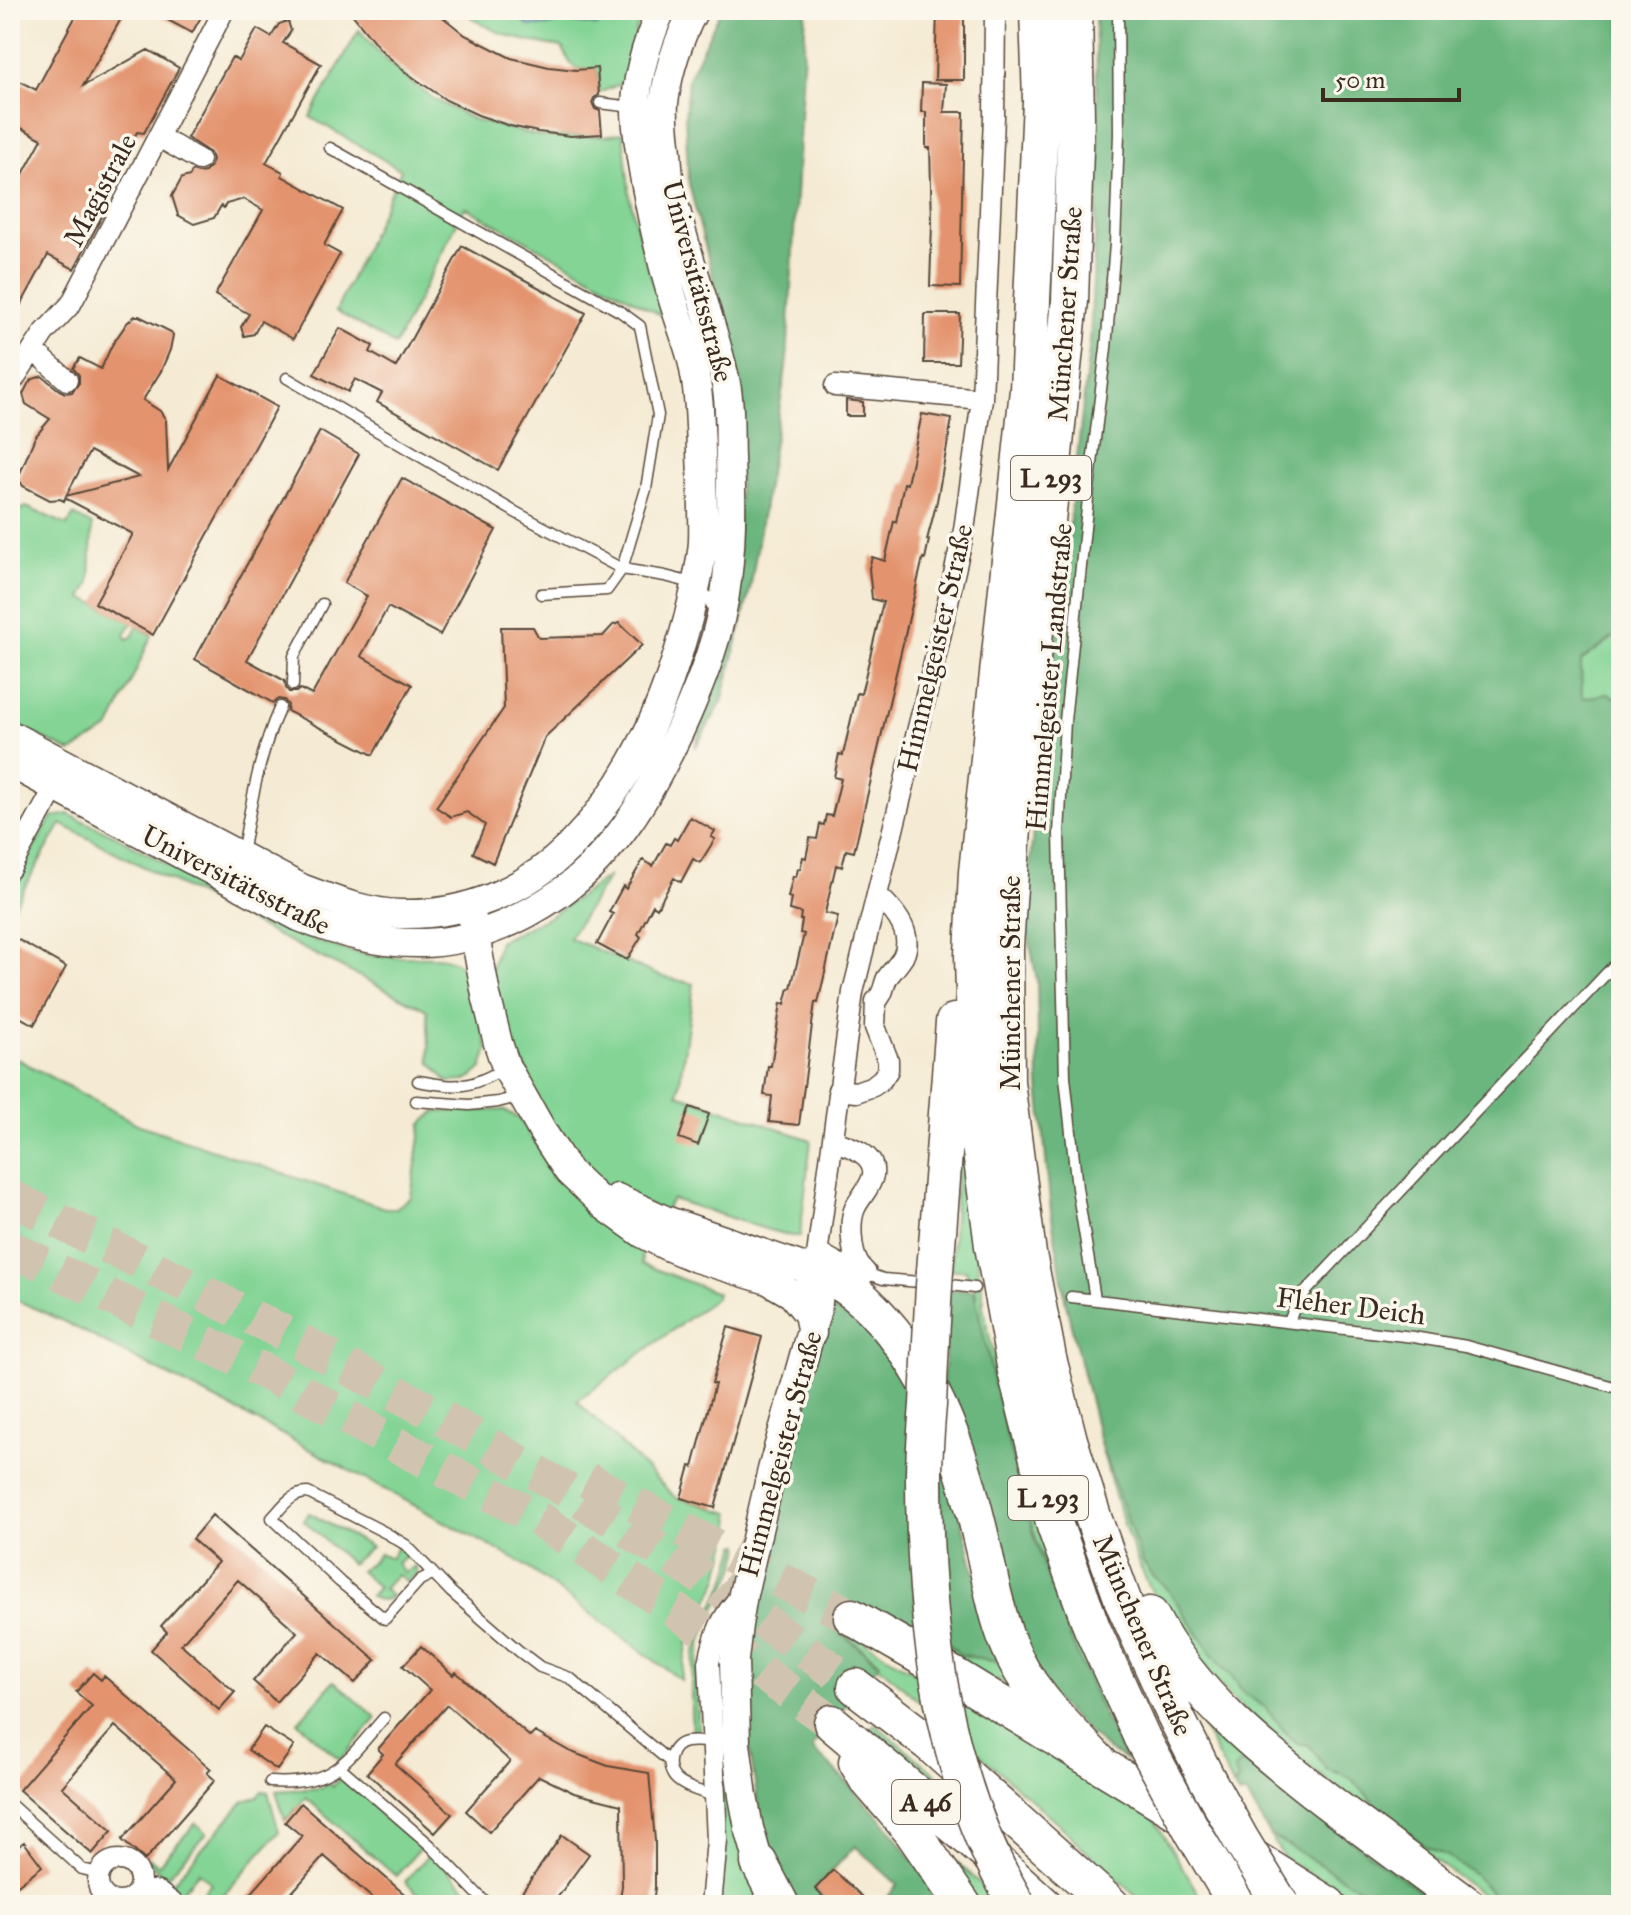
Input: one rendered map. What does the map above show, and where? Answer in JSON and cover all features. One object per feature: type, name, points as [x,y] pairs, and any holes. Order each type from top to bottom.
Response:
[{"type":"highway","name":"Münchener Straße","points":[[1038,10],[1041,101],[1028,390],[977,872],[973,955],[977,1121],[993,1246],[1013,1355],[1055,1526],[1092,1628],[1142,1738],[1237,1905]]},
{"type":"highway","name":"Münchener Straße","points":[[1074,10],[1076,119],[1070,301],[1014,814],[1005,946],[1006,1082],[1028,1254],[1048,1358],[1094,1520],[1125,1606],[1174,1713],[1207,1779],[1281,1905]]},
{"type":"highway","points":[[977,872],[963,899],[961,911],[924,1475],[925,1560],[932,1638],[951,1742],[984,1841],[1017,1905]]},
{"type":"highway","points":[[814,1258],[834,1278],[861,1296],[907,1350],[960,1457],[1008,1642],[1024,1675],[1048,1709],[1100,1763]]},
{"type":"highway","points":[[1094,1520],[1127,1569],[1160,1636],[1214,1704],[1303,1783],[1467,1905]]},
{"type":"highway","points":[[852,1617],[1100,1763],[1328,1905]]},
{"type":"highway","name":"A 46","points":[[856,1687],[929,1743],[1111,1905]]},
{"type":"highway","name":"A 46","points":[[963,1905],[912,1831],[867,1779],[832,1723],[1044,1905]]},
{"type":"highway","points":[[759,1863],[781,1905]]},
{"type":"street","name":"Magistrale","points":[[10,385],[33,342],[71,304],[224,10]]},
{"type":"street","name":"Universitätsstraße","points":[[10,735],[61,775],[266,885],[369,910],[399,914],[431,913],[469,906],[508,891],[557,859],[591,823],[629,770],[655,717],[712,574],[732,504],[727,388],[670,187],[643,64],[661,10]]},
{"type":"street","name":"Universitätsstraße","points":[[10,763],[61,775],[241,856],[299,917],[330,930],[368,940],[404,944],[436,942],[497,929],[520,918],[577,881],[601,858],[655,781],[688,712],[704,677],[727,583],[712,574],[703,543],[699,411],[691,358],[653,224],[638,141],[694,10]]},
{"type":"street","name":"Himmelgeister Straße","points":[[711,1905],[717,1840],[709,1663],[712,1647],[728,1609],[743,1594],[772,1470],[812,1333],[820,1294],[814,1258],[834,1141],[838,1090],[853,992],[964,530],[982,399],[994,117],[995,10]]},
{"type":"street","points":[[159,137],[199,160]]},
{"type":"street","points":[[33,342],[67,380]]},
{"type":"street","points":[[835,386],[982,399]]},
{"type":"street","points":[[10,869],[61,775]]},
{"type":"street","points":[[853,992],[867,1001],[876,1001],[881,997],[886,981],[907,945],[902,925],[877,895]]},
{"type":"street","points":[[469,906],[486,995],[506,1067],[568,1171],[606,1207],[642,1233],[696,1258],[777,1284],[802,1304],[808,1314],[812,1333]]},
{"type":"street","points":[[861,959],[880,970],[886,981]]},
{"type":"street","points":[[838,1090],[856,1092],[873,1086],[888,1070],[888,1060],[875,1027],[876,1001]]},
{"type":"street","points":[[544,1134],[593,1182],[636,1208],[665,1220],[814,1258]]},
{"type":"street","points":[[834,1141],[852,1147],[872,1165],[873,1175],[856,1205],[851,1227],[858,1263],[866,1273]]},
{"type":"street","points":[[777,1284],[789,1281],[814,1258]]},
{"type":"street","points":[[743,1594],[734,1660],[736,1744],[745,1806],[759,1863]]},
{"type":"street","points":[[122,1859],[130,1862],[139,1873],[139,1888],[127,1901],[110,1900],[99,1889],[99,1873],[110,1861],[122,1859]]},
{"type":"street","points":[[139,1888],[158,1892],[175,1905]]},
{"type":"lane","name":"Himmelgeister Landstraße","points":[[1095,1299],[1077,1188],[1065,1077],[1059,834],[1067,706],[1115,245],[1119,134],[1118,10]]},
{"type":"lane","points":[[600,103],[654,109]]},
{"type":"lane","points":[[330,148],[608,304],[640,326],[658,415],[646,489],[622,569],[607,590],[541,594]]},
{"type":"lane","points":[[287,378],[515,512],[622,569],[665,576],[712,574],[707,596],[719,621]]},
{"type":"lane","points":[[293,685],[294,656],[322,604]]},
{"type":"lane","points":[[241,856],[256,781],[280,707]]},
{"type":"lane","points":[[1289,1322],[1297,1301],[1621,958]]},
{"type":"lane","points":[[418,1081],[454,1087],[481,1082],[506,1067]]},
{"type":"lane","points":[[416,1101],[469,1105],[498,1102],[522,1095]]},
{"type":"lane","points":[[814,1258],[883,1279],[935,1280],[974,1288]]},
{"type":"lane","name":"Fleher Deich","points":[[1071,1297],[1413,1337],[1466,1346],[1621,1389]]},
{"type":"lane","points":[[432,1574],[420,1580],[385,1619],[340,1582],[272,1518],[291,1498],[308,1493],[406,1545],[432,1574],[519,1651],[540,1667],[570,1678],[669,1761],[674,1776],[680,1781],[716,1797]]},
{"type":"lane","points":[[270,1782],[298,1783],[340,1767],[384,1718]]},
{"type":"lane","points":[[669,1761],[676,1748],[684,1743],[712,1742]]},
{"type":"lane","points":[[340,1767],[430,1845],[488,1905]]},
{"type":"lane","points":[[10,1804],[82,1869],[99,1873]]},
{"type":"green space","points":[[462,10],[511,10],[530,26],[564,21],[596,26],[608,10],[643,10],[625,80],[599,93],[597,69],[574,67],[562,47],[497,32]]},
{"type":"green space","points":[[721,10],[806,10],[787,362],[751,585],[722,702],[695,748],[737,578],[741,386],[689,184],[685,118],[688,78]]},
{"type":"green space","points":[[1095,10],[1621,10],[1621,632],[1581,661],[1582,698],[1608,694],[1621,701],[1621,1905],[1519,1905],[1500,1901],[1476,1876],[1447,1856],[1425,1846],[1382,1811],[1353,1780],[1327,1770],[1309,1745],[1290,1738],[1265,1707],[1243,1693],[1212,1655],[1167,1588],[1142,1561],[1100,1443],[1066,1304],[1051,1212],[1039,1085],[1037,981],[1028,932],[1030,864],[1040,756],[1060,611],[1090,341],[1099,159]]},
{"type":"green space","points":[[359,30],[413,84],[474,120],[542,137],[623,133],[630,199],[664,317],[465,207],[395,345],[336,311],[401,170],[310,117]]},
{"type":"green space","points":[[26,507],[67,525],[74,515],[92,525],[90,583],[82,598],[132,623],[125,634],[127,639],[132,637],[137,626],[152,635],[110,728],[71,752],[10,722],[10,515]]},
{"type":"green space","points":[[1621,632],[1621,701],[1608,694],[1581,698],[1581,660]]},
{"type":"green space","points":[[68,814],[116,836],[235,904],[293,932],[360,953],[437,957],[459,965],[465,971],[488,1049],[482,1068],[464,1081],[448,1082],[430,1062],[427,1010],[61,824],[10,913],[10,889],[51,818]]},
{"type":"green space","points":[[609,876],[569,938],[660,976],[694,984],[678,1094],[811,1140],[800,1236],[765,1229],[672,1199],[665,1211],[623,1196],[601,1183],[551,1125],[517,1061],[491,970],[499,941],[549,917]]},
{"type":"green space","points":[[10,1055],[137,1124],[385,1208],[396,1208],[411,1197],[422,1124],[435,1112],[504,1110],[518,1118],[558,1175],[641,1245],[642,1264],[717,1293],[716,1298],[577,1401],[675,1497],[730,1513],[731,1528],[718,1581],[688,1641],[681,1680],[520,1562],[270,1428],[69,1324],[10,1297]]},
{"type":"green space","points":[[960,1118],[982,1302],[1005,1406],[1048,1558],[1105,1706],[1100,1709],[1071,1642],[1032,1526],[992,1374],[974,1281],[966,1280],[966,1270],[951,1270]]},
{"type":"green space","points":[[949,1290],[974,1290],[1010,1448],[1044,1565],[1080,1663],[1126,1760],[1108,1750],[1042,1689],[942,1399]]},
{"type":"green space","points":[[836,1291],[835,1311],[844,1312],[846,1298],[913,1374],[917,1642],[856,1609],[842,1634],[879,1664],[812,1748],[891,1830],[945,1905],[881,1905],[898,1885],[855,1846],[815,1889],[832,1905],[791,1905],[766,1856],[742,1699],[752,1600],[828,1306]]},
{"type":"green space","points":[[940,1433],[997,1662],[959,1654],[948,1643],[942,1583]]},
{"type":"green space","points":[[1100,1443],[1153,1576],[1167,1588],[1212,1655],[1243,1693],[1265,1707],[1290,1738],[1309,1745],[1334,1773],[1341,1773],[1353,1780],[1382,1811],[1425,1846],[1447,1856],[1476,1876],[1500,1901],[1519,1905],[1496,1905],[1319,1774],[1228,1693],[1176,1631],[1155,1597],[1123,1522]]},
{"type":"green space","points":[[309,1513],[371,1547],[351,1564],[303,1520]]},
{"type":"green space","points":[[737,1545],[741,1545],[736,1566],[707,1625],[699,1651],[699,1730],[695,1734],[691,1715],[694,1654],[704,1624],[726,1581]]},
{"type":"green space","points":[[397,1547],[408,1555],[397,1563],[404,1573],[415,1566],[417,1573],[406,1581],[397,1574],[383,1589],[392,1597],[381,1600],[373,1598],[370,1596],[378,1587],[360,1571],[379,1553],[391,1558]]},
{"type":"green space","points":[[845,1630],[1153,1818],[1205,1905],[1147,1905],[879,1666],[880,1663],[844,1633]]},
{"type":"green space","points":[[948,1643],[966,1656],[997,1662],[1026,1699],[997,1679],[991,1687],[951,1662]]},
{"type":"green space","points":[[1171,1667],[1438,1905],[1245,1762],[1239,1781],[1233,1785]]},
{"type":"green space","points":[[721,1669],[771,1905],[719,1905]]},
{"type":"green space","points":[[334,1681],[377,1718],[340,1760],[298,1722]]},
{"type":"green space","points":[[875,1724],[950,1786],[956,1800],[871,1728]]},
{"type":"green space","points":[[1245,1762],[1438,1905],[1401,1905],[1363,1890],[1270,1835],[1246,1794],[1239,1796],[1233,1785],[1238,1781],[1234,1769]]},
{"type":"green space","points":[[343,1775],[422,1846],[396,1876],[306,1798],[285,1820],[276,1791],[322,1788],[328,1782],[333,1786]]},
{"type":"green space","points":[[262,1791],[268,1792],[279,1832],[215,1905],[193,1905],[211,1883],[199,1872],[180,1894],[172,1883],[244,1801],[258,1796]]},
{"type":"green space","points":[[196,1823],[207,1833],[166,1878],[147,1861],[150,1858],[158,1865]]},
{"type":"green space","points":[[1270,1835],[1363,1890],[1401,1905],[1361,1905],[1284,1858]]},
{"type":"green space","points":[[431,1852],[474,1897],[467,1905],[431,1905],[405,1882]]},
{"type":"green space","points":[[951,1857],[992,1894],[998,1905],[978,1905]]},
{"type":"water","points":[[511,10],[608,10],[597,26],[564,21],[546,26],[529,26]]},
{"type":"building","points":[[79,10],[126,10],[83,86],[148,50],[179,68],[144,133],[137,132],[100,201],[108,205],[74,269],[48,255],[10,325],[10,198],[42,139],[10,122],[10,76],[36,90]]},
{"type":"building","points":[[149,10],[205,10],[192,33]]},
{"type":"building","points":[[349,10],[434,10],[465,35],[511,58],[549,67],[576,70],[597,68],[599,95],[592,103],[600,111],[602,134],[571,136],[510,126],[446,100],[404,71],[380,49]]},
{"type":"building","points":[[937,10],[964,10],[964,80],[935,80]]},
{"type":"building","points":[[288,21],[291,31],[283,43],[321,64],[266,163],[283,172],[282,176],[343,210],[324,245],[340,254],[293,339],[261,321],[254,334],[244,336],[241,327],[249,314],[215,295],[263,210],[244,199],[226,204],[224,208],[221,206],[214,218],[194,224],[178,215],[172,196],[182,178],[190,176],[192,171],[205,172],[211,166],[210,153],[187,138],[232,57],[239,61],[257,29],[271,37],[279,24]]},
{"type":"building","points":[[922,83],[946,84],[944,112],[964,112],[960,287],[930,286],[930,148],[926,148],[926,112],[921,112]]},
{"type":"building","points":[[462,246],[586,313],[498,470],[377,402],[382,393],[355,379],[348,392],[314,374],[340,328],[373,346],[370,352],[396,367]]},
{"type":"building","points":[[925,314],[960,314],[958,363],[924,363]]},
{"type":"building","points":[[139,316],[173,335],[161,371],[143,400],[160,411],[166,420],[168,470],[220,375],[277,407],[153,635],[95,603],[133,534],[65,498],[64,501],[50,500],[23,486],[18,478],[35,437],[50,419],[26,404],[23,394],[28,384],[42,376],[59,390],[72,392],[79,383],[79,375],[73,368],[80,358],[101,369],[127,323]],"holes":[[[90,451],[139,477],[66,496]]]},
{"type":"building","points":[[846,400],[863,402],[863,416],[846,416]]},
{"type":"building","points":[[922,414],[952,419],[925,559],[854,852],[846,850],[842,867],[836,865],[825,913],[838,916],[818,1003],[815,1002],[799,1125],[769,1122],[772,1096],[764,1095],[768,1066],[771,1066],[781,1003],[785,1004],[791,988],[804,934],[800,933],[801,913],[789,910],[791,898],[788,897],[793,876],[796,877],[803,857],[806,858],[810,838],[817,839],[820,824],[824,825],[826,815],[832,816],[841,779],[834,777],[839,754],[843,755],[857,693],[861,694],[883,602],[872,599],[869,568],[872,557],[885,561],[904,483],[907,484]]},
{"type":"building","points":[[320,431],[359,454],[247,660],[285,681],[289,692],[300,689],[312,695],[367,596],[344,583],[402,478],[496,530],[440,635],[388,607],[361,656],[412,685],[373,755],[287,711],[288,705],[284,700],[278,699],[273,703],[195,659]]},
{"type":"building","points":[[619,623],[642,645],[545,737],[493,863],[473,853],[485,825],[467,812],[451,817],[436,807],[504,708],[501,627],[533,627],[539,638],[603,636]]},
{"type":"building","points":[[690,817],[715,831],[711,837],[715,839],[700,863],[693,859],[681,882],[674,878],[657,908],[653,905],[638,934],[641,937],[627,960],[597,944],[623,886],[626,889],[643,860],[653,866],[666,843],[670,845],[674,838],[677,840]]},
{"type":"building","points":[[10,935],[66,967],[34,1025],[10,1012]]},
{"type":"building","points":[[690,1107],[709,1114],[698,1145],[679,1138]]},
{"type":"building","points":[[728,1327],[762,1337],[715,1508],[681,1498],[690,1466],[693,1467]]},
{"type":"building","points":[[212,1515],[376,1660],[355,1683],[320,1653],[276,1702],[253,1681],[297,1632],[238,1580],[181,1644],[235,1692],[219,1710],[151,1650],[167,1632],[161,1626],[218,1562],[192,1539]]},
{"type":"building","points":[[421,1646],[453,1675],[456,1672],[530,1737],[535,1732],[569,1751],[608,1766],[649,1773],[655,1841],[653,1905],[619,1905],[622,1886],[621,1805],[574,1793],[539,1776],[489,1832],[466,1811],[510,1761],[447,1705],[395,1764],[452,1814],[435,1833],[367,1773],[383,1754],[378,1749],[430,1690],[403,1666]]},
{"type":"building","points":[[93,1673],[101,1680],[104,1676],[211,1769],[207,1773],[215,1780],[145,1860],[122,1840],[176,1779],[115,1726],[62,1787],[112,1831],[92,1854],[19,1790],[92,1706],[76,1692]]},
{"type":"building","points":[[264,1727],[294,1746],[277,1770],[248,1750]]},
{"type":"building","points":[[301,1803],[417,1905],[380,1905],[324,1856],[281,1905],[241,1905],[302,1836],[285,1822]]},
{"type":"building","points":[[562,1835],[589,1854],[552,1905],[513,1905]]},
{"type":"building","points":[[24,1842],[42,1866],[10,1891],[10,1853]]},
{"type":"building","points":[[833,1870],[871,1905],[832,1905],[815,1889]]},
{"type":"tunnel","points":[[10,1197],[290,1336],[437,1415],[566,1490],[712,1584],[856,1687]]},
{"type":"tunnel","points":[[10,1248],[267,1373],[539,1519],[681,1614],[832,1723]]},
{"type":"tunnel","points":[[587,1480],[852,1617]]}]
